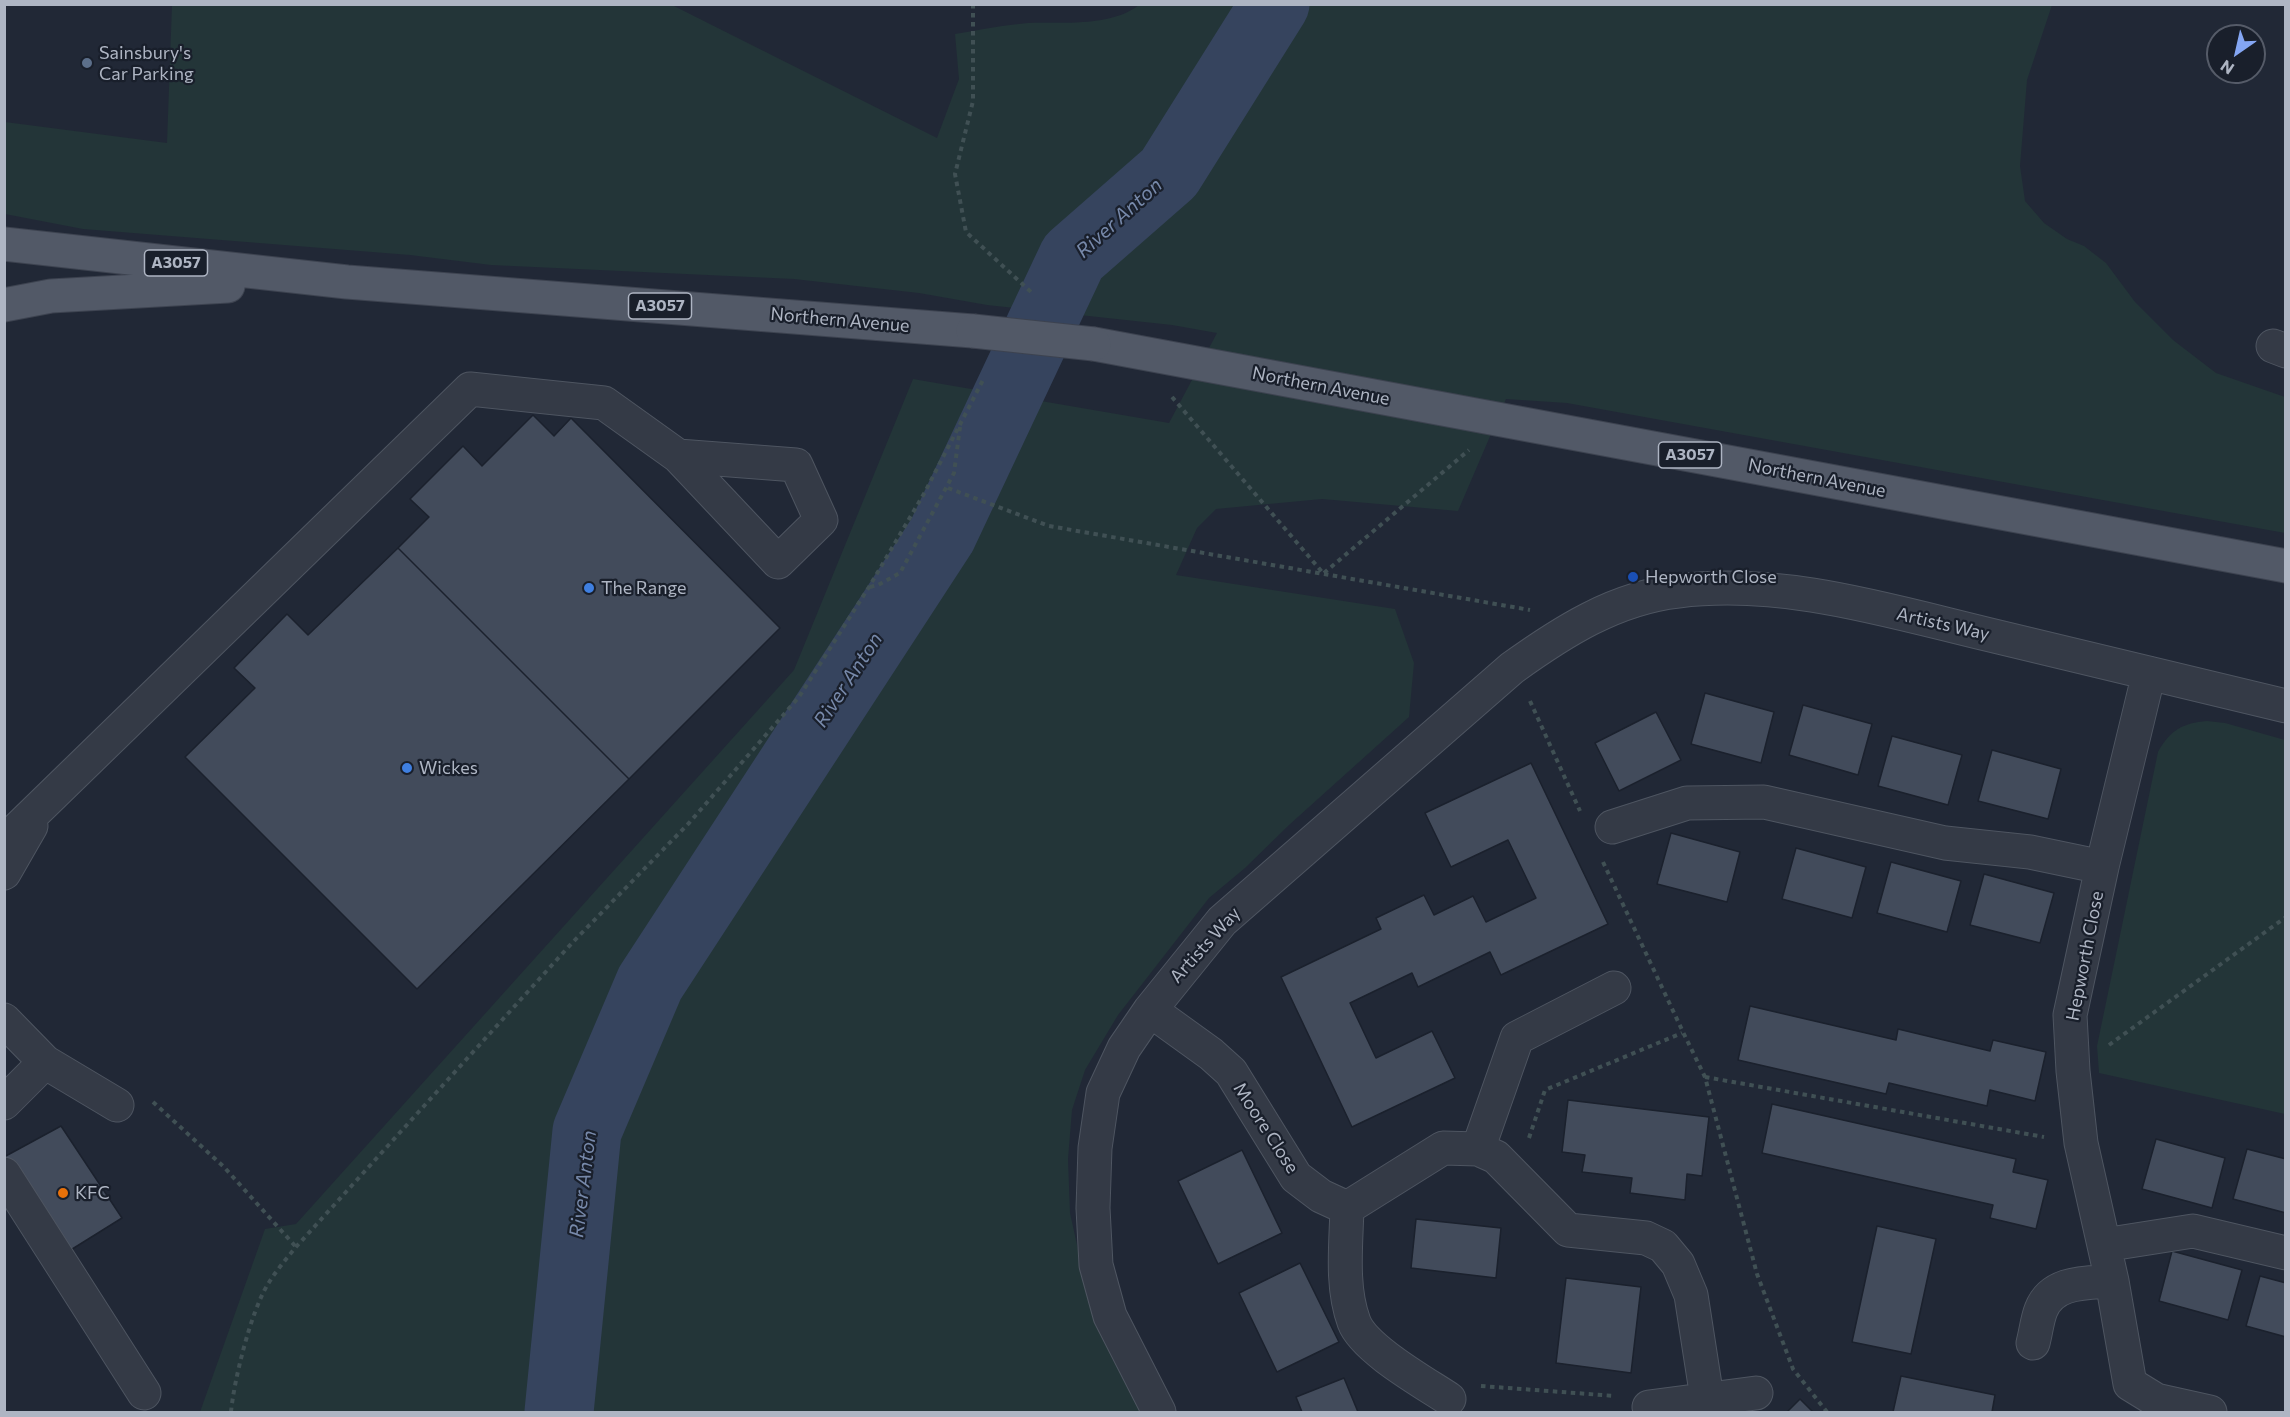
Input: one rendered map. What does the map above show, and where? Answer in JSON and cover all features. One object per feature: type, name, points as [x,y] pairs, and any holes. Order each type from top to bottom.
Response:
[{"type":"main road","name":"Northern Avenue","points":[[4,244],[347,282],[973,331],[1094,344],[2286,566]]},
{"type":"main road","name":"Northern Avenue","points":[[4,305],[51,296],[173,287],[347,282]]},
{"type":"street","points":[[4,842],[470,389],[604,403],[678,456]]},
{"type":"street","name":"Artists Way","points":[[1159,1413],[1110,1316],[1096,1265],[1093,1208],[1095,1148],[1103,1093],[1124,1048],[1150,1010],[1222,921],[1512,668],[1543,645],[1597,614],[1676,591],[1731,587],[1790,591],[1894,612],[2286,706]]},
{"type":"street","name":"Hepworth Close","points":[[2149,673],[2102,867],[2070,1015],[2073,1071],[2081,1143],[2112,1281],[2130,1384],[2156,1401],[2210,1413]]},
{"type":"street","points":[[1597,822],[1687,803],[1764,801],[1945,843],[2030,852],[2102,867]]},
{"type":"street","points":[[4,873],[42,806]]},
{"type":"street","points":[[1478,1149],[1517,1038],[1614,988]]},
{"type":"street","name":"Moore Close","points":[[1150,1010],[1231,1072],[1296,1177],[1321,1196],[1347,1208]]},
{"type":"street","points":[[4,1020],[45,1062],[117,1105]]},
{"type":"street","points":[[4,1103],[45,1062]]},
{"type":"street","points":[[1449,1399],[1369,1342],[1355,1324],[1348,1295],[1346,1258],[1347,1208],[1443,1148],[1478,1149],[1496,1157],[1568,1230],[1646,1238],[1663,1246],[1678,1264],[1690,1295],[1707,1398]]},
{"type":"street","points":[[4,1174],[144,1393]]},
{"type":"street","points":[[2104,1245],[2193,1231],[2286,1253]]},
{"type":"street","points":[[2033,1343],[2042,1308],[2056,1291],[2071,1284],[2112,1281]]},
{"type":"street","points":[[1649,1407],[1755,1393]]},
{"type":"path","points":[[973,4],[974,101],[956,174],[966,232],[1031,292]]},
{"type":"path","points":[[231,1413],[233,1391],[254,1316],[267,1285],[296,1247],[572,943],[688,823],[791,706],[869,587],[926,492],[983,380]]},
{"type":"path","points":[[1172,397],[1323,573]]},
{"type":"path","points":[[869,587],[878,585],[900,573],[948,488],[954,473],[961,424]]},
{"type":"path","points":[[1323,573],[1473,447]]},
{"type":"path","points":[[948,488],[1049,526],[1528,610],[1538,605]]},
{"type":"path","points":[[1512,668],[1597,822]]},
{"type":"path","points":[[1603,861],[1706,1077],[1757,1274],[1793,1369],[1827,1413]]},
{"type":"path","points":[[2073,1071],[2286,916]]},
{"type":"path","points":[[1515,1178],[1545,1090],[1683,1032]]},
{"type":"path","points":[[1706,1077],[2081,1143]]},
{"type":"path","points":[[152,1100],[224,1167],[296,1247]]},
{"type":"path","points":[[1449,1399],[1480,1386],[1625,1396],[1649,1407]]},
{"type":"shaded area","points":[[172,5],[672,5],[937,138],[959,79],[955,34],[1028,23],[1101,20],[1128,12],[1139,5],[2052,5],[2027,80],[2020,166],[2025,201],[2044,223],[2067,239],[2084,246],[2106,263],[2135,302],[2173,340],[2216,373],[2285,397],[2285,533],[1567,403],[1506,399],[1458,511],[1322,499],[1216,509],[1197,528],[1176,575],[1395,609],[1414,663],[1409,717],[1289,825],[1245,868],[1209,898],[1118,1015],[1085,1070],[1072,1110],[1068,1159],[1070,1213],[1090,1304],[1112,1358],[1142,1412],[200,1412],[265,1229],[296,1224],[794,670],[913,379],[1169,423],[1217,333],[1172,325],[987,305],[919,293],[794,279],[491,265],[410,255],[83,229],[5,214],[5,122],[167,143]]},
{"type":"shaded area","points":[[2207,721],[2225,723],[2285,740],[2285,1114],[2099,1073],[2097,1046],[2158,752],[2167,738],[2178,729]]},
{"type":"building","name":"The Range","points":[[533,415],[554,436],[571,418],[780,628],[629,779],[398,548],[429,517],[410,499],[463,446],[482,466]]},
{"type":"building","name":"Wickes","points":[[398,548],[629,779],[417,989],[185,757],[255,688],[234,668],[287,614],[308,635]]},
{"type":"building","points":[[1705,693],[1774,712],[1761,763],[1691,744]]},
{"type":"building","points":[[1803,705],[1872,724],[1858,775],[1789,755]]},
{"type":"building","points":[[1656,712],[1681,760],[1619,791],[1595,743]]},
{"type":"building","points":[[1892,736],[1962,755],[1948,805],[1878,786]]},
{"type":"building","points":[[1992,750],[2061,769],[2048,819],[1978,801]]},
{"type":"building","points":[[1531,763],[1608,924],[1501,975],[1490,952],[1418,987],[1412,973],[1350,1003],[1376,1058],[1432,1031],[1455,1078],[1352,1127],[1281,977],[1381,929],[1376,918],[1424,895],[1434,915],[1473,896],[1486,922],[1536,898],[1508,840],[1451,867],[1425,813]]},
{"type":"building","points":[[1671,833],[1740,852],[1727,902],[1657,884]]},
{"type":"building","points":[[1796,848],[1866,867],[1852,918],[1782,899]]},
{"type":"building","points":[[1891,862],[1961,881],[1947,932],[1877,913]]},
{"type":"building","points":[[1984,874],[2054,893],[2040,943],[1970,925]]},
{"type":"building","points":[[1750,1006],[1896,1040],[1898,1029],[1990,1051],[1993,1040],[2046,1052],[2035,1101],[1990,1090],[1987,1106],[1889,1083],[1886,1094],[1738,1060]]},
{"type":"building","points":[[1568,1100],[1709,1117],[1702,1176],[1687,1174],[1685,1200],[1630,1193],[1632,1178],[1582,1172],[1585,1155],[1562,1152]]},
{"type":"building","points":[[1772,1104],[2016,1159],[2013,1172],[2048,1180],[2036,1229],[1990,1218],[1993,1205],[1762,1153]]},
{"type":"building","name":"KFC","points":[[61,1126],[122,1218],[61,1256],[4,1167],[4,1157]]},
{"type":"building","points":[[2156,1139],[2225,1158],[2212,1208],[2142,1189]]},
{"type":"building","points":[[2247,1149],[2286,1159],[2286,1213],[2233,1199]]},
{"type":"building","points":[[1242,1150],[1282,1233],[1218,1264],[1178,1181]]},
{"type":"building","points":[[1416,1219],[1501,1228],[1496,1278],[1411,1268]]},
{"type":"building","points":[[1877,1226],[1936,1239],[1911,1354],[1852,1342]]},
{"type":"building","points":[[2172,1251],[2242,1270],[2228,1320],[2159,1301]]},
{"type":"building","points":[[1300,1263],[1339,1342],[1277,1372],[1239,1293]]},
{"type":"building","points":[[2260,1276],[2286,1283],[2286,1337],[2246,1326]]},
{"type":"building","points":[[1566,1278],[1641,1287],[1631,1373],[1556,1363]]},
{"type":"building","points":[[1901,1376],[1995,1395],[1992,1412],[1893,1412]]},
{"type":"building","points":[[1344,1378],[1358,1412],[1302,1412],[1296,1397]]},
{"type":"building","points":[[1800,1399],[1813,1412],[1787,1412]]},
{"type":"waterway","name":"River Anton","points":[[559,1412],[587,1131],[650,983],[942,535],[1073,257],[1169,173],[1275,4]]},
{"type":"place","name":"Sainsbury's Car Parking","points":[[87,63]]},
{"type":"place","name":"Hepworth Close","points":[[1633,577]]},
{"type":"place","name":"The Range","points":[[589,588]]},
{"type":"place","name":"Wickes","points":[[407,768]]},
{"type":"place","name":"KFC","points":[[63,1193]]}]
